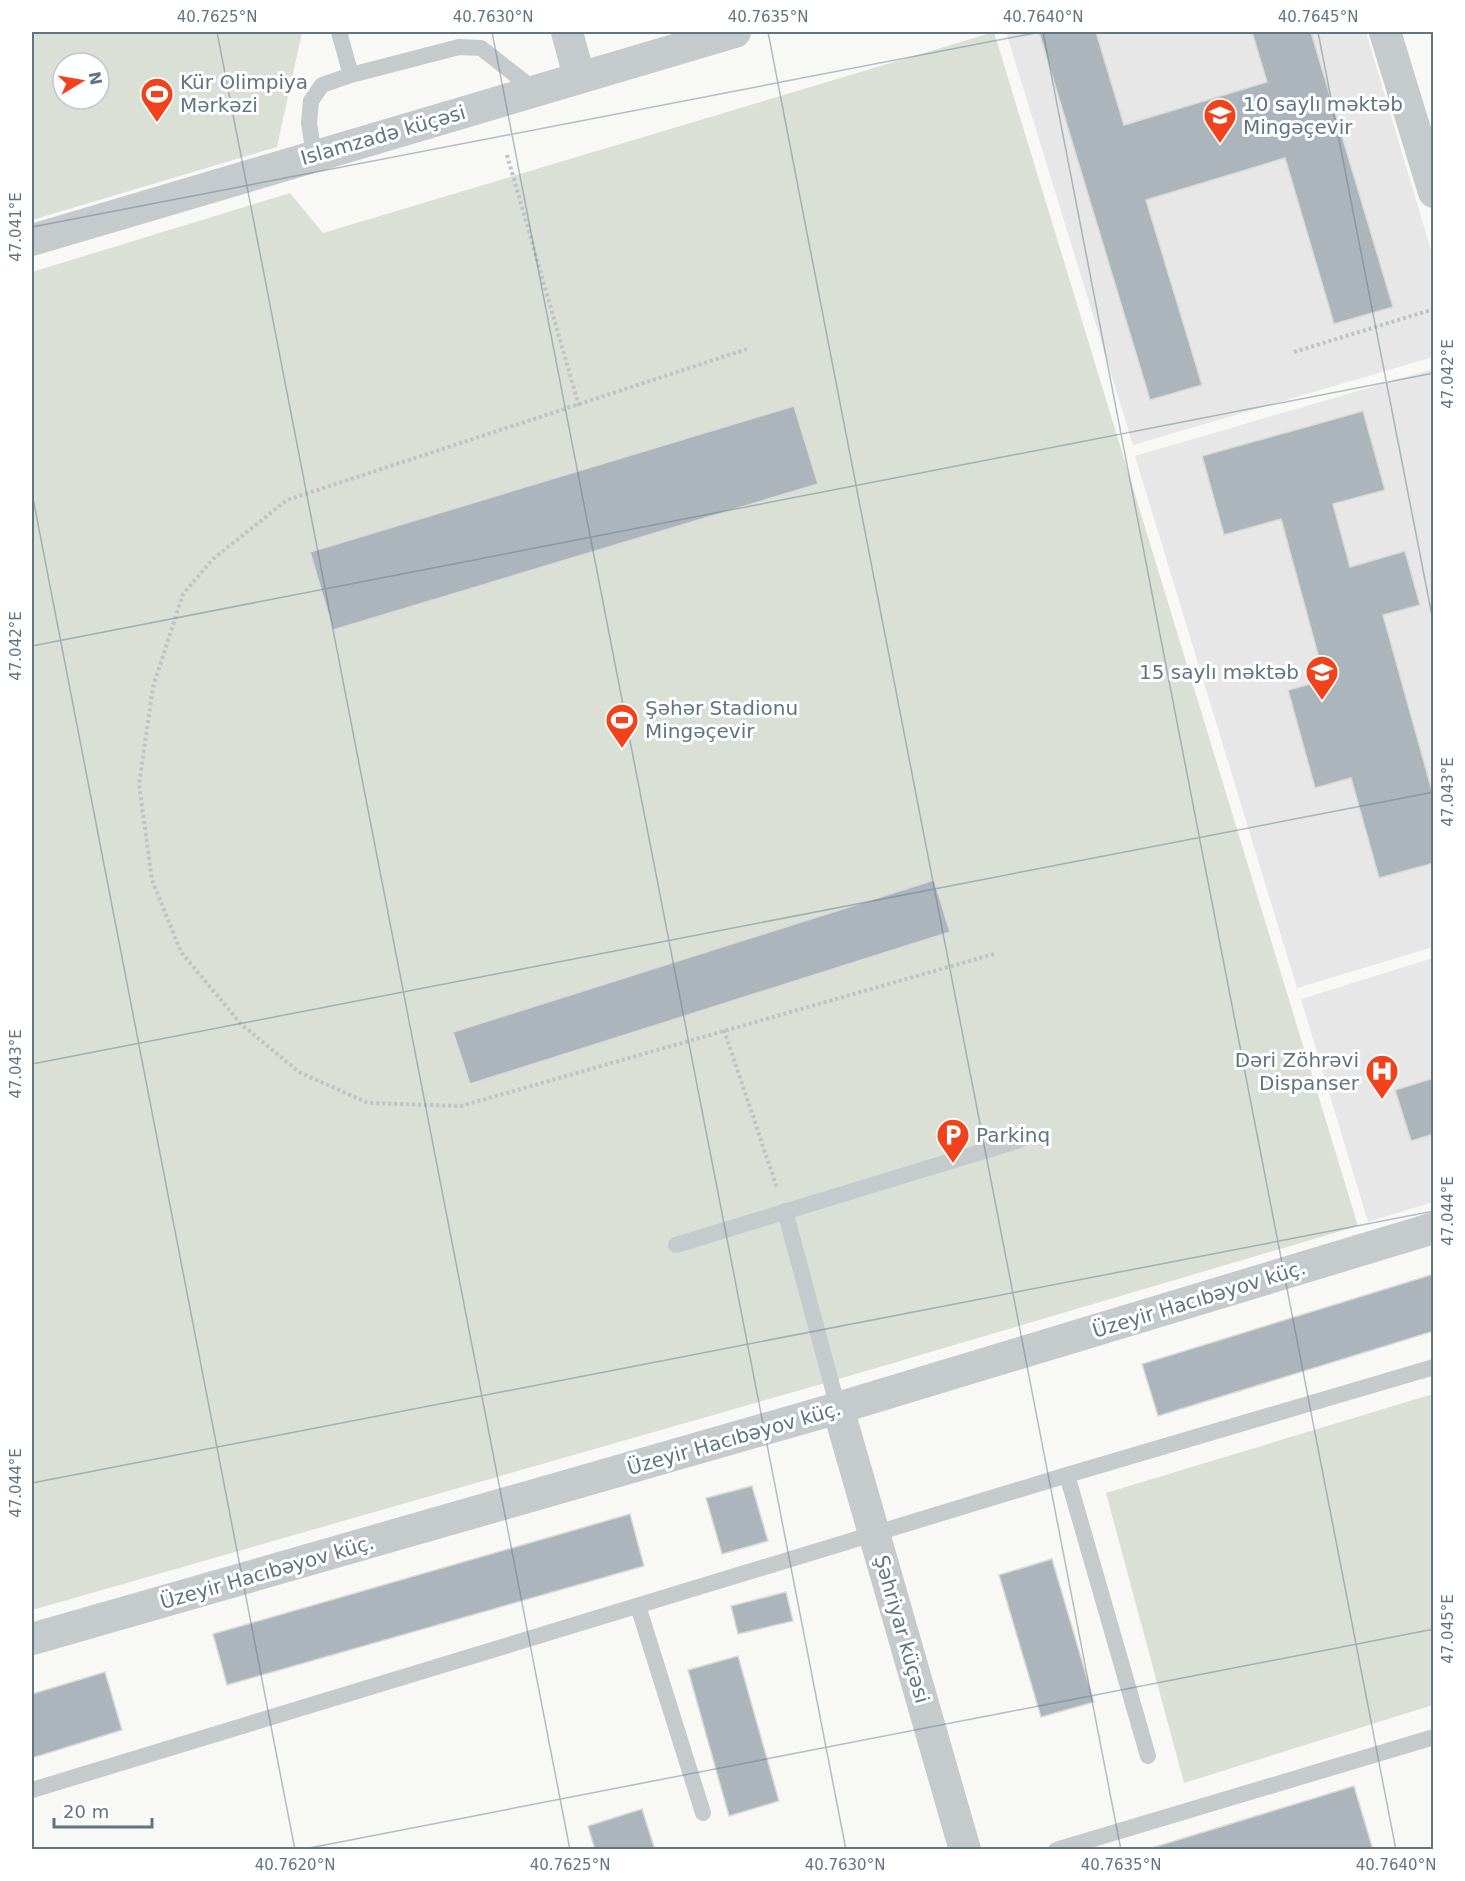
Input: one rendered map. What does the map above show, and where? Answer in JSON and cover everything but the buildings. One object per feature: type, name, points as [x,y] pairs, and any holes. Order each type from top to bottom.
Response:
[{"type":"street","points":[[567,32],[579,77]]},
{"type":"street","name":"Islamzadə küçəsi","points":[[32,240],[735,32]]},
{"type":"street","points":[[1385,32],[1434,192]]},
{"type":"street","name":"Üzeyir Hacıbəyov küç.","points":[[32,1639],[838,1408],[1434,1228]]},
{"type":"street","name":"Şəhriyar küçəsi","points":[[838,1408],[965,1850]]},
{"type":"lane","points":[[339,32],[351,75]]},
{"type":"lane","points":[[314,155],[309,123],[311,101],[322,85],[351,75],[459,47],[481,48],[536,91]]},
{"type":"lane","points":[[676,1245],[1020,1140]]},
{"type":"lane","points":[[785,1211],[838,1408]]},
{"type":"lane","points":[[32,1790],[1067,1475],[1434,1367]]},
{"type":"lane","points":[[1067,1475],[1148,1756]]},
{"type":"lane","points":[[638,1606],[703,1813]]},
{"type":"lane","points":[[1056,1850],[1434,1737]]},
{"type":"path","points":[[507,155],[579,406]]},
{"type":"path","points":[[1294,352],[1434,309]]},
{"type":"path","points":[[747,349],[287,500],[213,559],[183,594],[153,687],[139,784],[152,880],[181,952],[241,1024],[299,1072],[368,1103],[461,1106],[994,954]]},
{"type":"path","points":[[724,1030],[785,1211]]},
{"type":"shaded area","name":"Kür Olimpiya Mərkəzi","points":[[32,32],[302,32],[277,147],[32,220]]},
{"type":"shaded area","name":"Şəhər Stadionu Mingəçevir","points":[[994,32],[1358,1226],[832,1381],[32,1610],[32,272],[290,193],[323,233]]},
{"type":"shaded area","name":"10 saylı məktəb Mingəçevir","points":[[1006,32],[1366,32],[1433,257],[1433,357],[1133,445]]},
{"type":"shaded area","name":"15 saylı məktəb","points":[[1433,369],[1433,947],[1297,988],[1135,456]]},
{"type":"shaded area","name":"Dəri Zöhrəvi Dispanser","points":[[1433,958],[1433,1202],[1368,1222],[1301,999]]},
{"type":"shaded area","points":[[1433,1394],[1433,1705],[1184,1783],[1106,1493]]},
{"type":"place","name":"Kür Olimpiya Mərkəzi","points":[[157,123]]},
{"type":"place","name":"10 saylı məktəb Mingəçevir","points":[[1220,144]]},
{"type":"place","name":"15 saylı məktəb","points":[[1322,701]]},
{"type":"place","name":"Şəhər Stadionu Mingəçevir","points":[[622,749]]},
{"type":"place","name":"Dəri Zöhrəvi Dispanser","points":[[1382,1100]]},
{"type":"place","name":"Parkinq","points":[[953,1164]]}]
